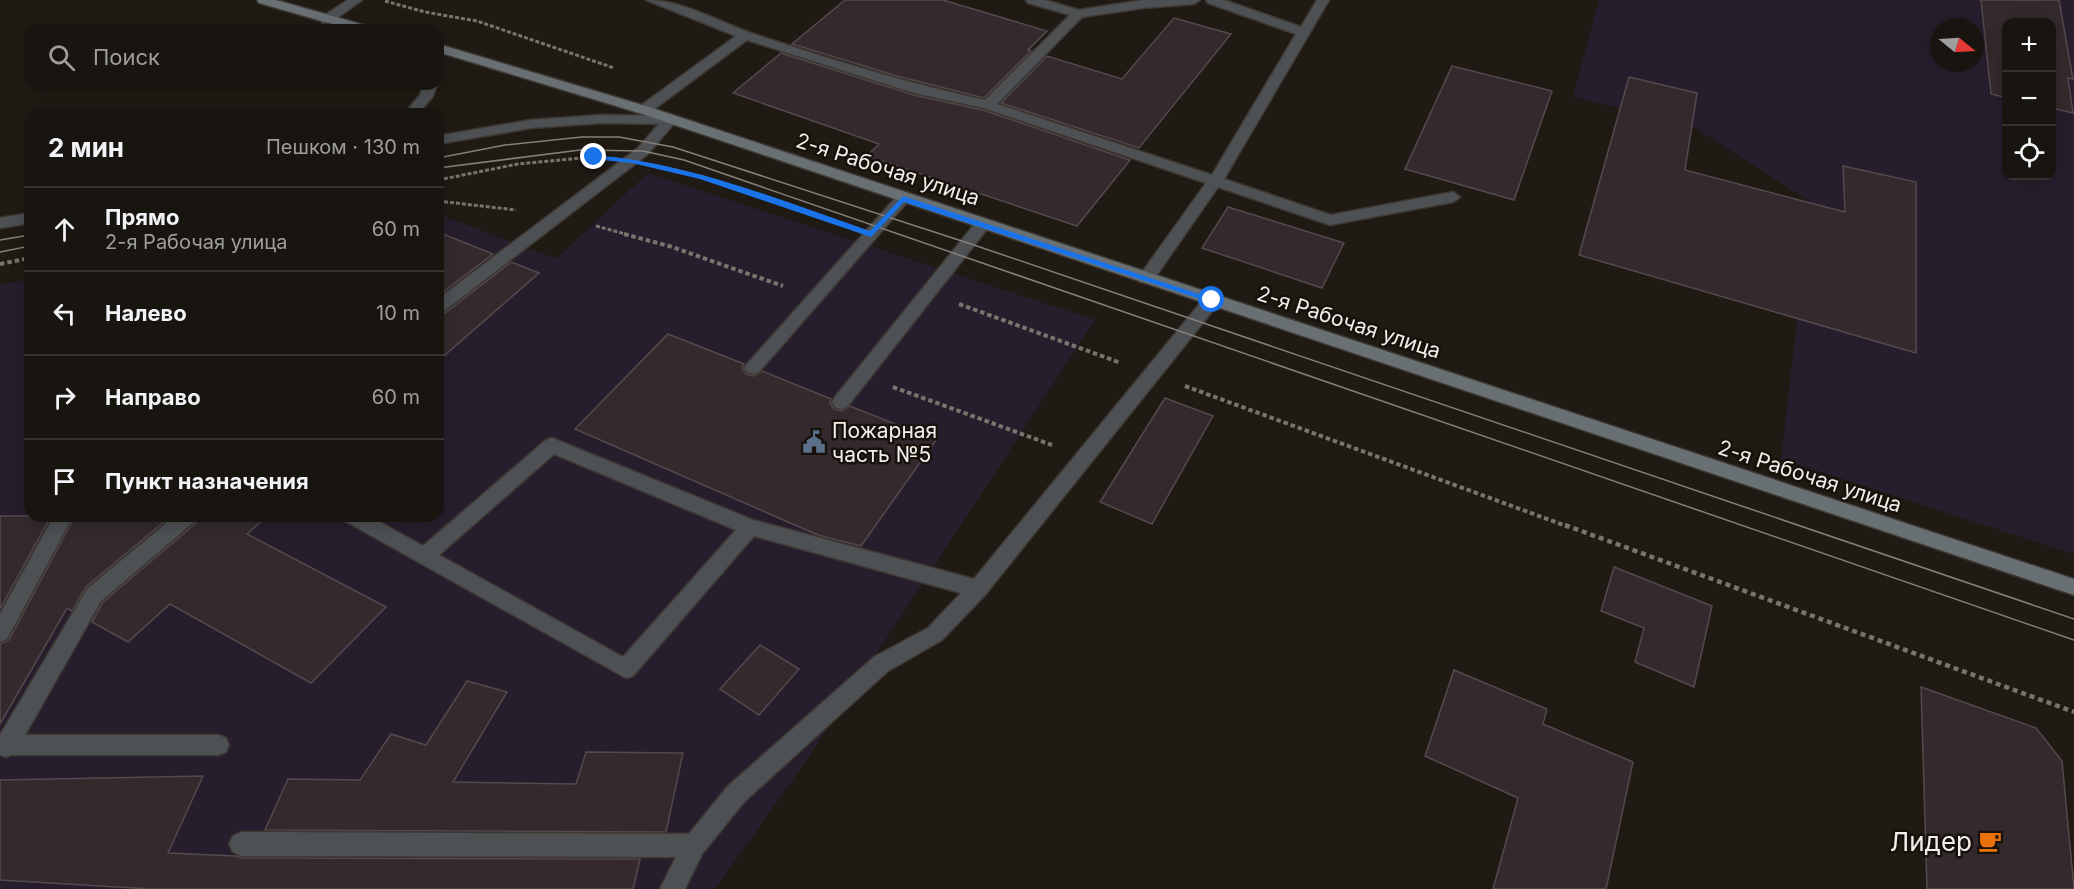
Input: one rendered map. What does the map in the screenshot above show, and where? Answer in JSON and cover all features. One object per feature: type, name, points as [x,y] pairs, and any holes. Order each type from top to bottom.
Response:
[{"type":"main road","points":[[263,0],[342,24]]},
{"type":"main road","name":"2-я Рабочая улица","points":[[444,50],[644,110],[982,225],[2074,587]]},
{"type":"street","points":[[326,20],[356,0]]},
{"type":"street","points":[[652,0],[745,35],[919,90],[988,105],[1330,220],[1453,197]]},
{"type":"street","points":[[1032,0],[1078,14],[1143,4],[1194,0]]},
{"type":"street","points":[[1212,0],[1302,32]]},
{"type":"street","points":[[1146,278],[1216,180],[1323,0]]},
{"type":"street","points":[[988,105],[1078,14]]},
{"type":"street","points":[[644,110],[745,35]]},
{"type":"street","points":[[416,108],[428,90]]},
{"type":"street","points":[[444,139],[531,124],[601,119],[670,120]]},
{"type":"street","points":[[444,302],[632,160],[653,142],[670,120]]},
{"type":"street","points":[[753,368],[903,198]]},
{"type":"street","points":[[0,223],[24,219]]},
{"type":"street","points":[[841,402],[982,225]]},
{"type":"street","points":[[672,889],[694,846],[736,794],[881,664],[935,634],[978,589],[1212,300]]},
{"type":"street","points":[[424,557],[552,446],[750,527],[978,589]]},
{"type":"street","points":[[0,633],[61,522]]},
{"type":"street","points":[[3,746],[94,595],[181,522]]},
{"type":"street","points":[[363,522],[626,669],[750,527]]},
{"type":"street","points":[[3,746],[218,745]]},
{"type":"street","points":[[241,844],[694,846]]},
{"type":"path","points":[[381,0],[425,12],[477,21],[633,75],[663,96]]},
{"type":"path","points":[[444,179],[553,159],[594,157],[632,160],[702,177],[871,234]]},
{"type":"path","points":[[444,202],[557,217],[669,246],[815,297]]},
{"type":"path","points":[[0,264],[24,259]]},
{"type":"path","points":[[928,293],[2074,712]]},
{"type":"path","points":[[861,375],[1085,457]]},
{"type":"shaded area","points":[[1599,0],[2074,0],[2074,554],[1781,459],[1811,202],[1692,126],[1573,97]]},
{"type":"shaded area","name":"Пожарная часть №5","points":[[648,173],[1095,320],[808,758],[715,889],[0,889],[0,285],[24,280],[24,522],[444,522],[444,216],[556,259]]},
{"type":"building","points":[[845,0],[943,0],[1047,31],[1028,50],[1031,51],[984,98],[897,76],[792,44]]},
{"type":"building","points":[[1981,0],[2059,0],[2073,79],[2068,78],[2073,113],[2056,109],[2056,18],[2002,18],[2002,97],[1991,94]]},
{"type":"building","points":[[1174,18],[1231,34],[1139,148],[1001,103],[1047,56],[1122,79]]},
{"type":"building","points":[[781,53],[914,95],[983,110],[1130,160],[1077,226],[867,156],[879,144],[733,93]]},
{"type":"building","points":[[1452,66],[1552,91],[1514,200],[1405,169]]},
{"type":"building","points":[[1629,77],[1697,93],[1685,170],[1845,212],[1843,166],[1916,182],[1916,353],[1579,255]]},
{"type":"building","points":[[1228,207],[1344,243],[1322,288],[1202,248]]},
{"type":"building","points":[[444,234],[493,254],[444,291]]},
{"type":"building","points":[[511,262],[539,273],[444,356],[445,313]]},
{"type":"building","points":[[668,334],[744,364],[742,368],[746,374],[754,376],[762,371],[831,399],[830,403],[834,409],[842,411],[850,406],[936,440],[861,546],[818,535],[575,429]]},
{"type":"building","points":[[1165,398],[1213,416],[1152,524],[1100,502]]},
{"type":"building","points":[[0,516],[24,516],[24,522],[48,522],[0,609]]},
{"type":"building","points":[[72,522],[164,522],[86,587],[72,611],[67,608],[0,724],[0,644],[9,640]]},
{"type":"building","points":[[260,522],[247,534],[386,607],[311,683],[170,604],[128,642],[92,622],[103,602],[196,523]]},
{"type":"building","points":[[1614,567],[1712,606],[1694,687],[1635,662],[1644,628],[1601,611]]},
{"type":"building","points":[[760,645],[799,669],[759,715],[720,689]]},
{"type":"building","points":[[1454,670],[1547,709],[1543,724],[1633,762],[1606,889],[1493,889],[1518,798],[1425,756]]},
{"type":"building","points":[[467,681],[507,692],[453,782],[576,784],[586,752],[683,753],[666,832],[265,830],[288,779],[360,780],[391,734],[426,745]]},
{"type":"building","points":[[1921,687],[2036,728],[2062,761],[2074,889],[1927,889]]},
{"type":"building","points":[[203,776],[168,853],[241,858],[640,859],[633,889],[150,889],[0,880],[0,780]]},
{"type":"tram line","points":[[444,157],[505,145],[582,137],[619,137],[673,147],[968,243],[2074,619]]},
{"type":"tram line","points":[[444,167],[580,150],[643,151],[684,160],[2074,640]]},
{"type":"tram line","points":[[0,240],[24,236]]},
{"type":"tram line","points":[[0,252],[24,247]]},
{"type":"place","name":"Пожарная часть №5","points":[[814,442]]},
{"type":"place","name":"Лидер","points":[[1990,841]]},
{"type":"route","points":[[594,157],[632,160],[702,177],[871,234],[903,198],[1212,300]]}]
